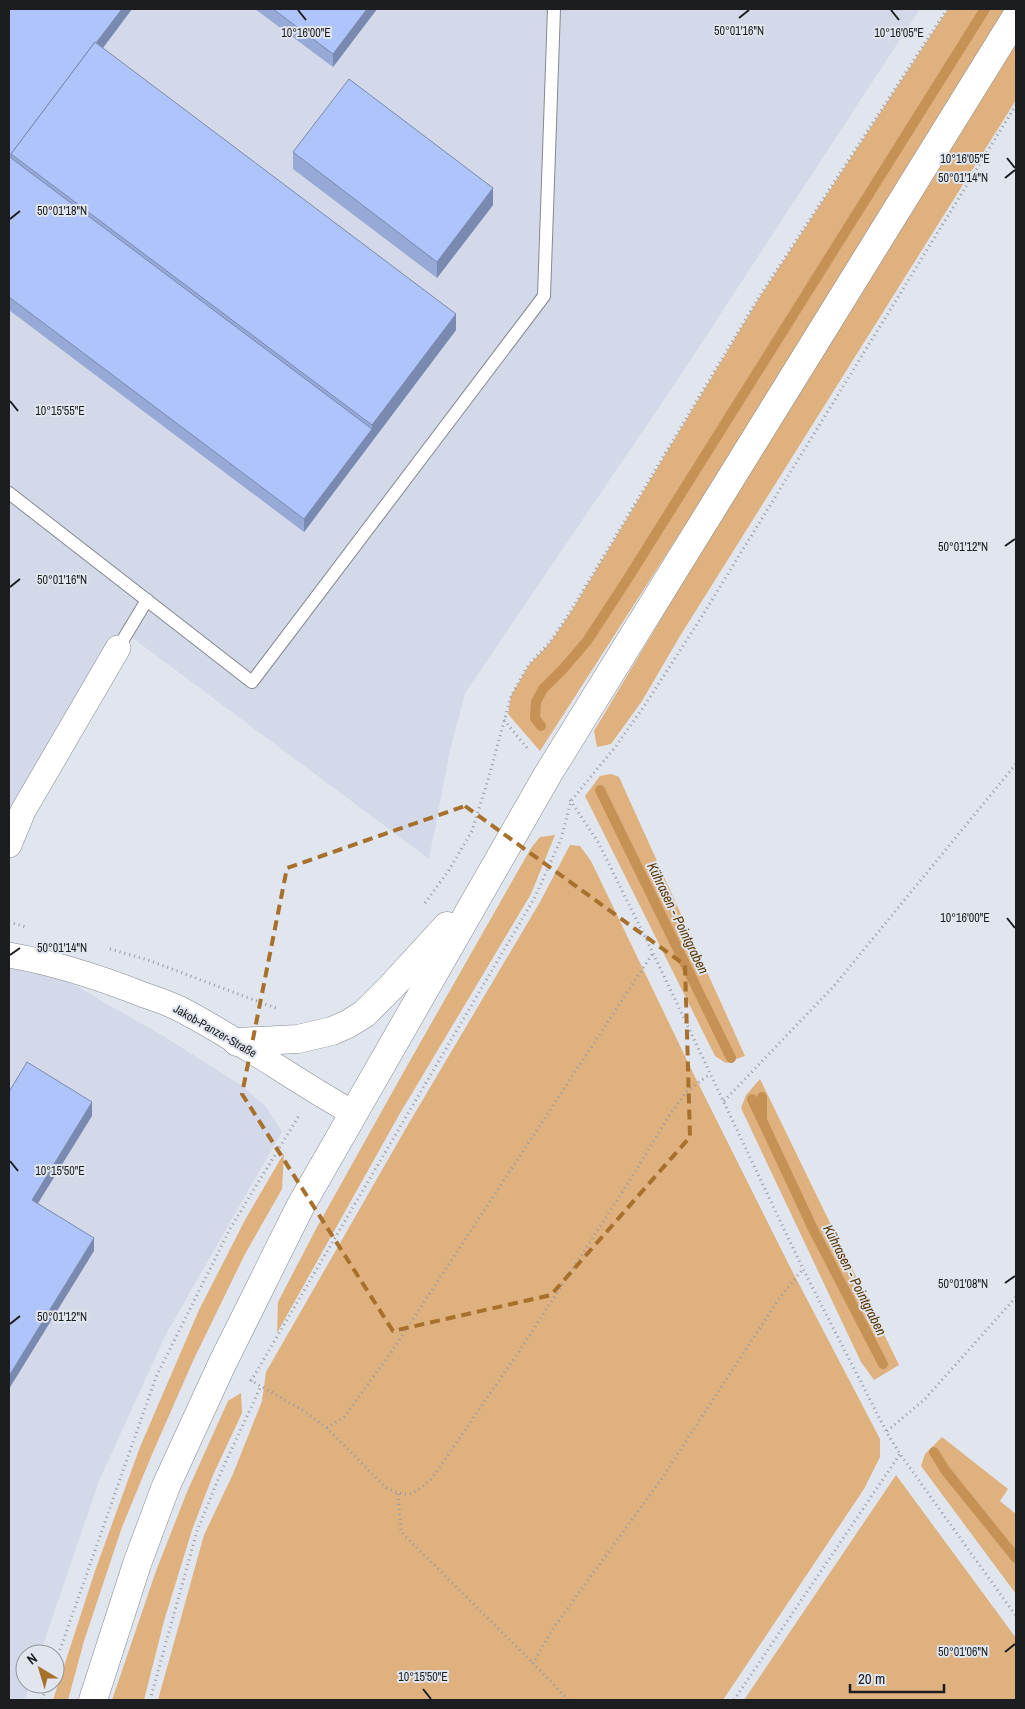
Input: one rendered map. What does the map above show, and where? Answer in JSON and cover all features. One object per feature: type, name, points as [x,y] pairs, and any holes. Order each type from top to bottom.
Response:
[{"type":"street","points":[[93,1700],[137,1564],[166,1486],[222,1364],[300,1208],[548,774],[1016,18]]},
{"type":"street","points":[[9,845],[23,811],[118,648]]},
{"type":"street","points":[[237,1042],[298,1039],[332,1031],[364,1014],[485,884]]},
{"type":"street","name":"Jakob-Panzer-Straße","points":[[9,955],[34,959],[117,984],[178,1008],[353,1113]]},
{"type":"lane","points":[[9,493],[252,682],[544,296],[554,9]]},
{"type":"lane","points":[[118,648],[147,600]]},
{"type":"path","points":[[420,910],[449,870],[472,831],[511,696],[528,666],[550,642],[570,612],[758,300],[947,9]]},
{"type":"path","points":[[251,1381],[535,897],[561,839],[571,801],[616,746],[646,705],[1016,105]]},
{"type":"path","points":[[504,720],[571,801],[598,842],[804,1269],[886,1431],[900,1454],[1016,1616]]},
{"type":"path","points":[[724,1101],[834,986],[1016,764]]},
{"type":"path","points":[[9,922],[27,927]]},
{"type":"path","points":[[101,947],[148,960],[280,1010]]},
{"type":"path","points":[[327,1428],[344,1418],[392,1351],[653,953]]},
{"type":"path","points":[[222,1364],[301,1409],[327,1428],[386,1488],[398,1494],[410,1494],[421,1488],[432,1478],[520,1350],[627,1185],[667,1119],[686,1092],[710,1074]]},
{"type":"path","points":[[62,1644],[156,1377],[231,1227],[314,1090]]},
{"type":"path","points":[[533,1663],[554,1627],[660,1481],[780,1297],[804,1269]]},
{"type":"path","points":[[886,1431],[925,1399],[1016,1297]]},
{"type":"path","points":[[150,1700],[197,1531],[222,1470],[261,1386]]},
{"type":"path","points":[[734,1700],[900,1454]]},
{"type":"path","points":[[398,1494],[401,1532],[568,1700]]},
{"type":"highlighted area","points":[[465,806],[685,965],[690,1137],[551,1295],[393,1331],[242,1094],[287,868]]},
{"type":"shaded area","points":[[9,9],[920,9],[676,382],[465,693],[450,751],[429,859],[126,633],[9,841]]},
{"type":"shaded area","points":[[948,9],[1016,10],[540,751],[508,714],[511,696],[529,665],[550,643],[571,612],[758,300]]},
{"type":"shaded area","points":[[1016,25],[1016,100],[680,636],[642,701],[611,744],[597,747],[594,731]]},
{"type":"shaded area","points":[[611,774],[619,777],[745,1056],[726,1063],[715,1056],[585,796],[600,776]]},
{"type":"shaded area","points":[[555,835],[531,894],[399,1115],[277,1333],[278,1302],[317,1227],[531,848],[540,837]]},
{"type":"shaded area","points":[[570,845],[580,846],[591,861],[695,1077],[788,1263],[880,1439],[880,1457],[864,1489],[723,1700],[158,1700],[204,1535],[233,1474],[262,1401],[266,1372],[409,1123],[540,902]]},
{"type":"shaded area","points":[[9,956],[34,960],[165,1037],[242,1086],[266,1107],[282,1132],[166,1334],[99,1481],[43,1644],[15,1644],[15,1694],[27,1694],[25,1700],[9,1700]]},
{"type":"shaded area","points":[[760,1079],[899,1365],[874,1380],[861,1362],[741,1108],[746,1095]]},
{"type":"shaded area","points":[[284,1153],[282,1189],[245,1254],[193,1361],[122,1527],[84,1641],[68,1700],[53,1700],[55,1694],[65,1694],[65,1663],[95,1571],[140,1447],[199,1310],[245,1220]]},
{"type":"shaded area","points":[[241,1393],[242,1413],[213,1475],[192,1530],[164,1621],[144,1700],[112,1700],[156,1571],[187,1492],[228,1401]]},
{"type":"shaded area","points":[[942,1437],[1008,1489],[1000,1501],[1016,1514],[1016,1594],[921,1466],[925,1454]]},
{"type":"shaded area","points":[[896,1475],[1016,1638],[1016,1700],[744,1700]]},
{"type":"building","points":[[9,9],[122,9],[11,154],[11,158],[372,429],[304,519],[9,297]]},
{"type":"building","points":[[273,9],[367,9],[333,54]]},
{"type":"building","points":[[95,42],[456,314],[372,425],[11,154]]},
{"type":"building","points":[[349,79],[493,188],[437,262],[293,152]]},
{"type":"building","points":[[27,1062],[92,1102],[32,1200],[94,1238],[9,1376],[9,1092]]},
{"type":"waterway","points":[[541,726],[535,718],[536,702],[543,689],[587,641],[625,583],[985,9]]},
{"type":"waterway","name":"Kührasen - Pointgraben","points":[[600,790],[731,1058]]},
{"type":"waterway","points":[[762,1097],[762,1116]]},
{"type":"waterway","name":"Kührasen - Pointgraben","points":[[752,1099],[814,1231],[883,1364]]},
{"type":"waterway","name":"Kührasen - Pointgraben","points":[[934,1452],[945,1470],[1016,1558]]}]
